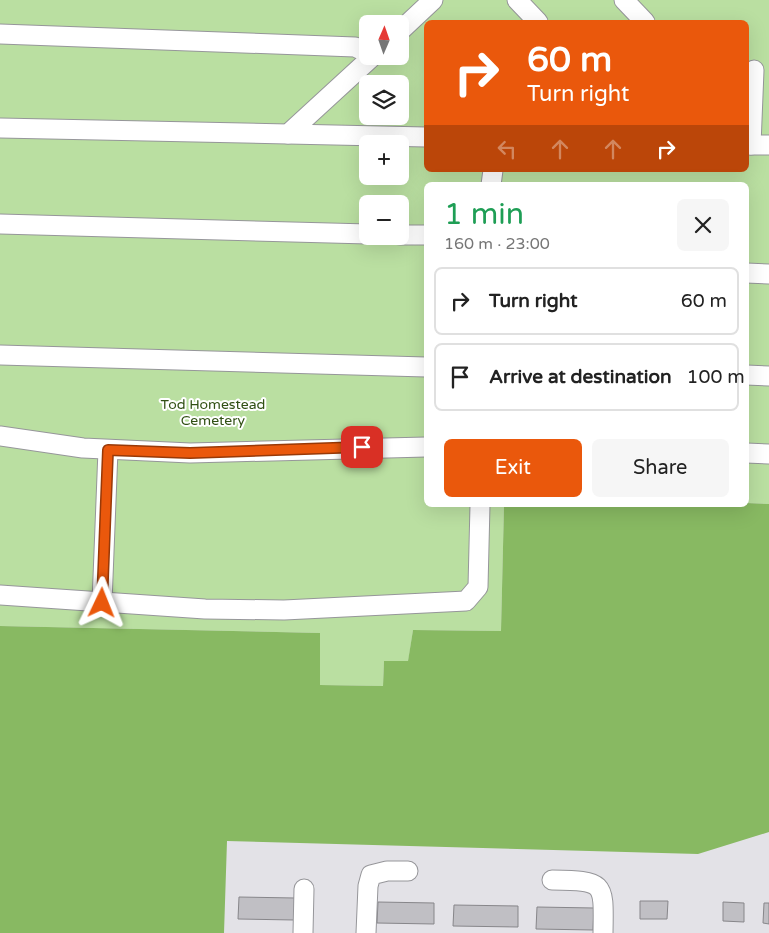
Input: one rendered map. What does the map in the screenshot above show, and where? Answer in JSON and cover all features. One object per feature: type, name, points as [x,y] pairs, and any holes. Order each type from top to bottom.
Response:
[{"type":"lane","points":[[409,26],[423,18],[433,0]]},
{"type":"lane","points":[[517,0],[536,20]]},
{"type":"lane","points":[[624,0],[644,20]]},
{"type":"lane","points":[[643,0],[646,20]]},
{"type":"lane","points":[[0,34],[355,47],[359,49]]},
{"type":"lane","points":[[288,134],[363,65]]},
{"type":"lane","points":[[756,70],[756,145]]},
{"type":"lane","points":[[0,128],[424,138]]},
{"type":"lane","points":[[0,224],[359,234]]},
{"type":"lane","points":[[409,234],[424,235]]},
{"type":"lane","points":[[749,273],[769,274]]},
{"type":"lane","points":[[0,355],[424,367]]},
{"type":"lane","points":[[749,376],[769,376]]},
{"type":"lane","points":[[0,436],[108,450],[190,453],[424,447]]},
{"type":"lane","points":[[102,603],[108,450]]},
{"type":"lane","points":[[749,453],[769,454]]},
{"type":"lane","points":[[0,596],[205,609],[284,610],[466,601],[478,588],[480,507]]},
{"type":"lane","points":[[366,933],[368,886],[371,875],[386,871],[408,871]]},
{"type":"lane","points":[[552,880],[585,881],[598,886],[604,895],[603,933]]},
{"type":"lane","points":[[303,933],[304,889]]},
{"type":"green space","name":"Tod Homestead Cemetery","points":[[0,0],[769,0],[769,504],[749,503],[749,182],[424,182],[424,507],[504,507],[501,631],[413,630],[408,662],[384,661],[383,686],[320,685],[320,633],[0,626]]},
{"type":"green space","points":[[749,503],[769,504],[769,832],[698,854],[227,841],[224,933],[0,933],[0,626],[320,633],[320,685],[383,686],[384,661],[408,661],[413,630],[501,631],[504,507],[749,507]]},
{"type":"building","points":[[239,897],[295,898],[294,920],[238,919]]},
{"type":"building","points":[[640,901],[668,901],[667,919],[640,919]]},
{"type":"building","points":[[378,902],[434,903],[434,924],[377,923]]},
{"type":"building","points":[[723,902],[744,903],[744,922],[723,921]]},
{"type":"building","points":[[764,903],[769,903],[769,924],[763,923]]},
{"type":"building","points":[[454,905],[518,906],[518,927],[453,926]]},
{"type":"building","points":[[537,907],[594,908],[593,930],[536,929]]},
{"type":"route","points":[[102,603],[108,450],[190,453],[362,447]]}]
